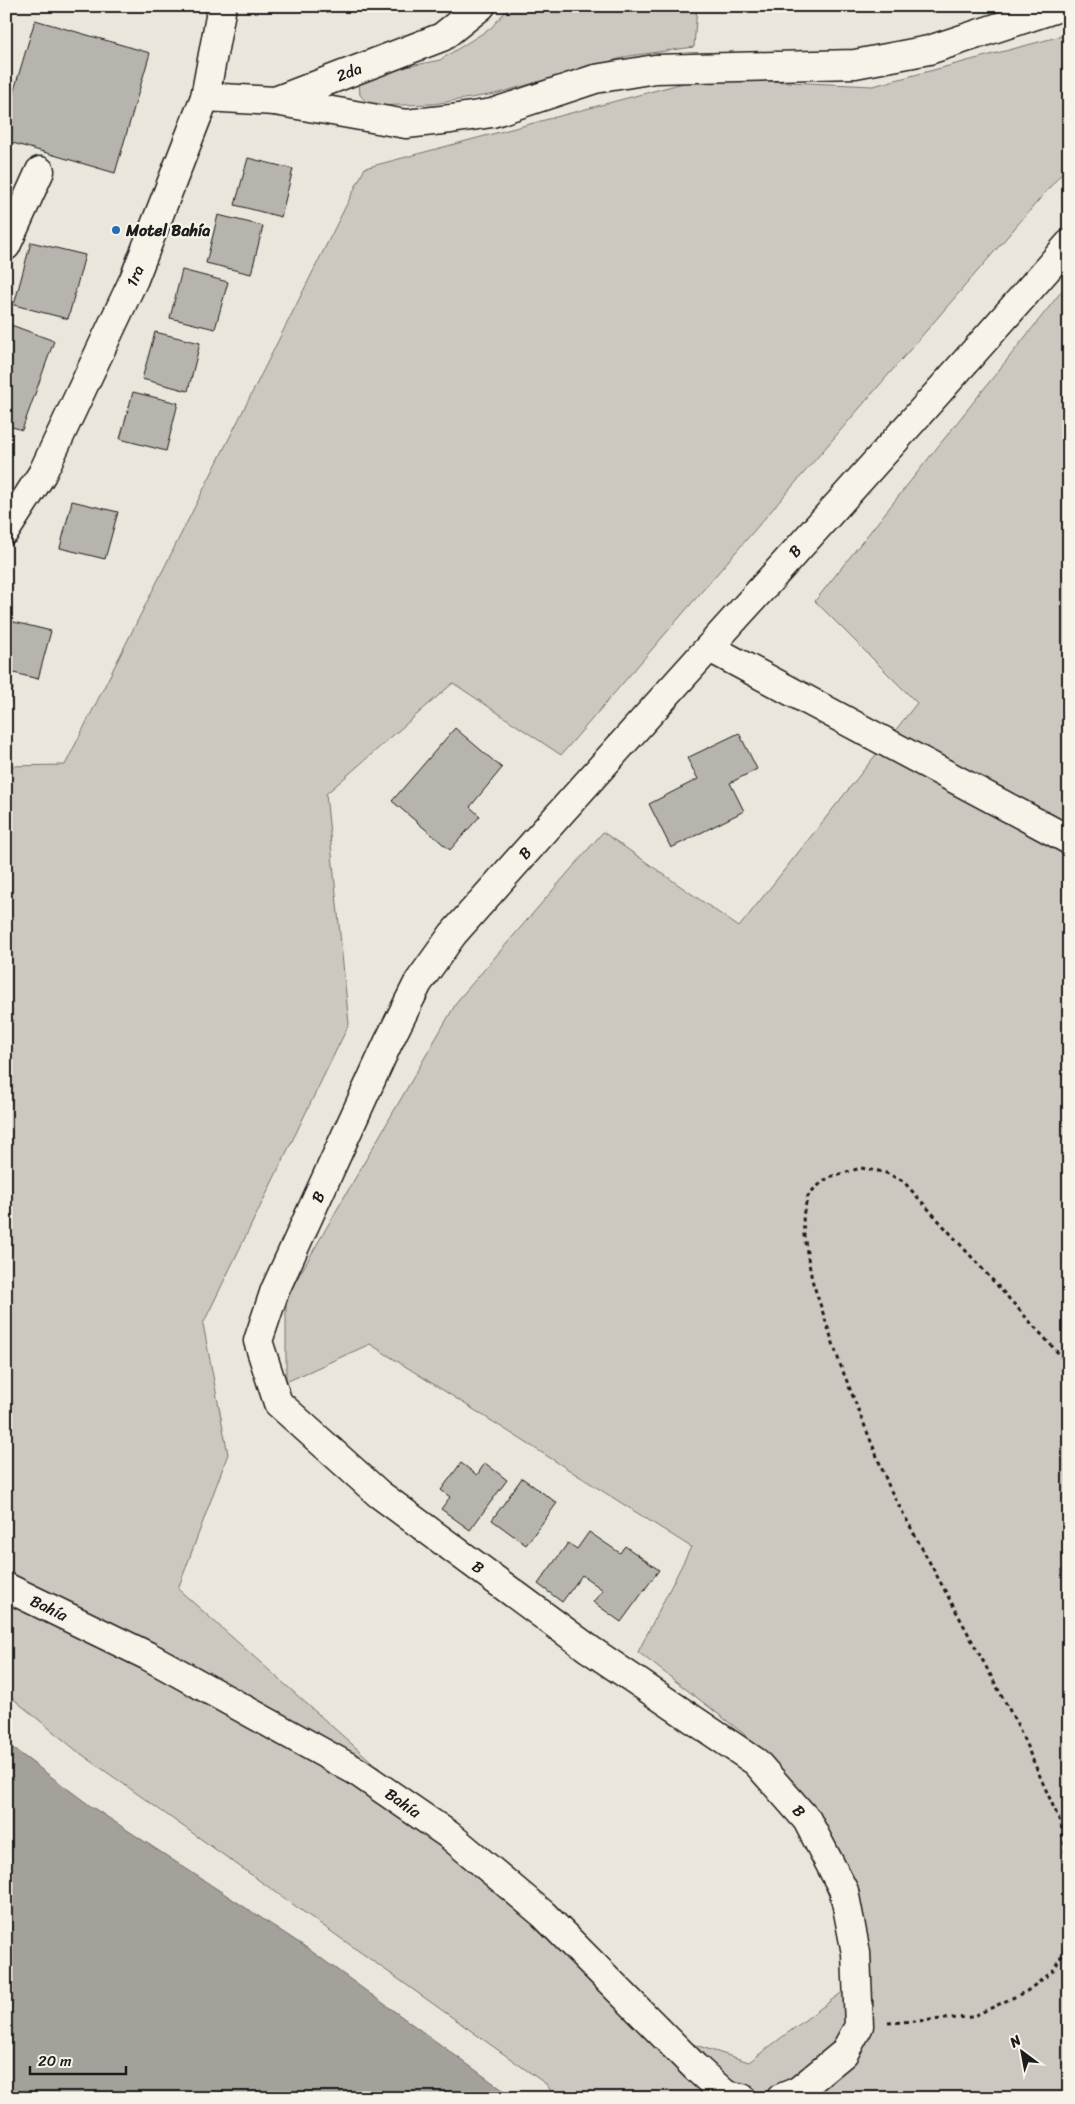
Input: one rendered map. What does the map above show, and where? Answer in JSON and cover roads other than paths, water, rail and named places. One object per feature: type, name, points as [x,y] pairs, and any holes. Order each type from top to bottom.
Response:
[{"type":"street","name":"1ra","points":[[6,530],[42,474],[134,279],[205,98],[222,6]]},
{"type":"street","name":"2da","points":[[205,98],[275,101],[442,37],[481,6]]},
{"type":"street","points":[[275,101],[406,124],[451,120],[492,113],[595,79],[655,68],[855,64],[929,50],[1063,6]]},
{"type":"street","points":[[6,246],[40,171]]},
{"type":"street","name":"B","points":[[781,2098],[798,2091],[844,2053],[859,2026],[856,1953],[844,1890],[807,1820],[756,1762],[590,1649],[379,1494],[278,1403],[258,1341],[275,1290],[418,983],[472,912],[710,648],[800,545],[940,392],[1069,244]]},
{"type":"street","points":[[710,648],[1069,840]]},
{"type":"street","name":"Bahía","points":[[6,1587],[148,1656],[356,1770],[449,1835],[543,1914],[695,2067],[726,2095],[742,2098]]},
{"type":"place","name":"Motel Bahía","points":[[116,230]]}]
